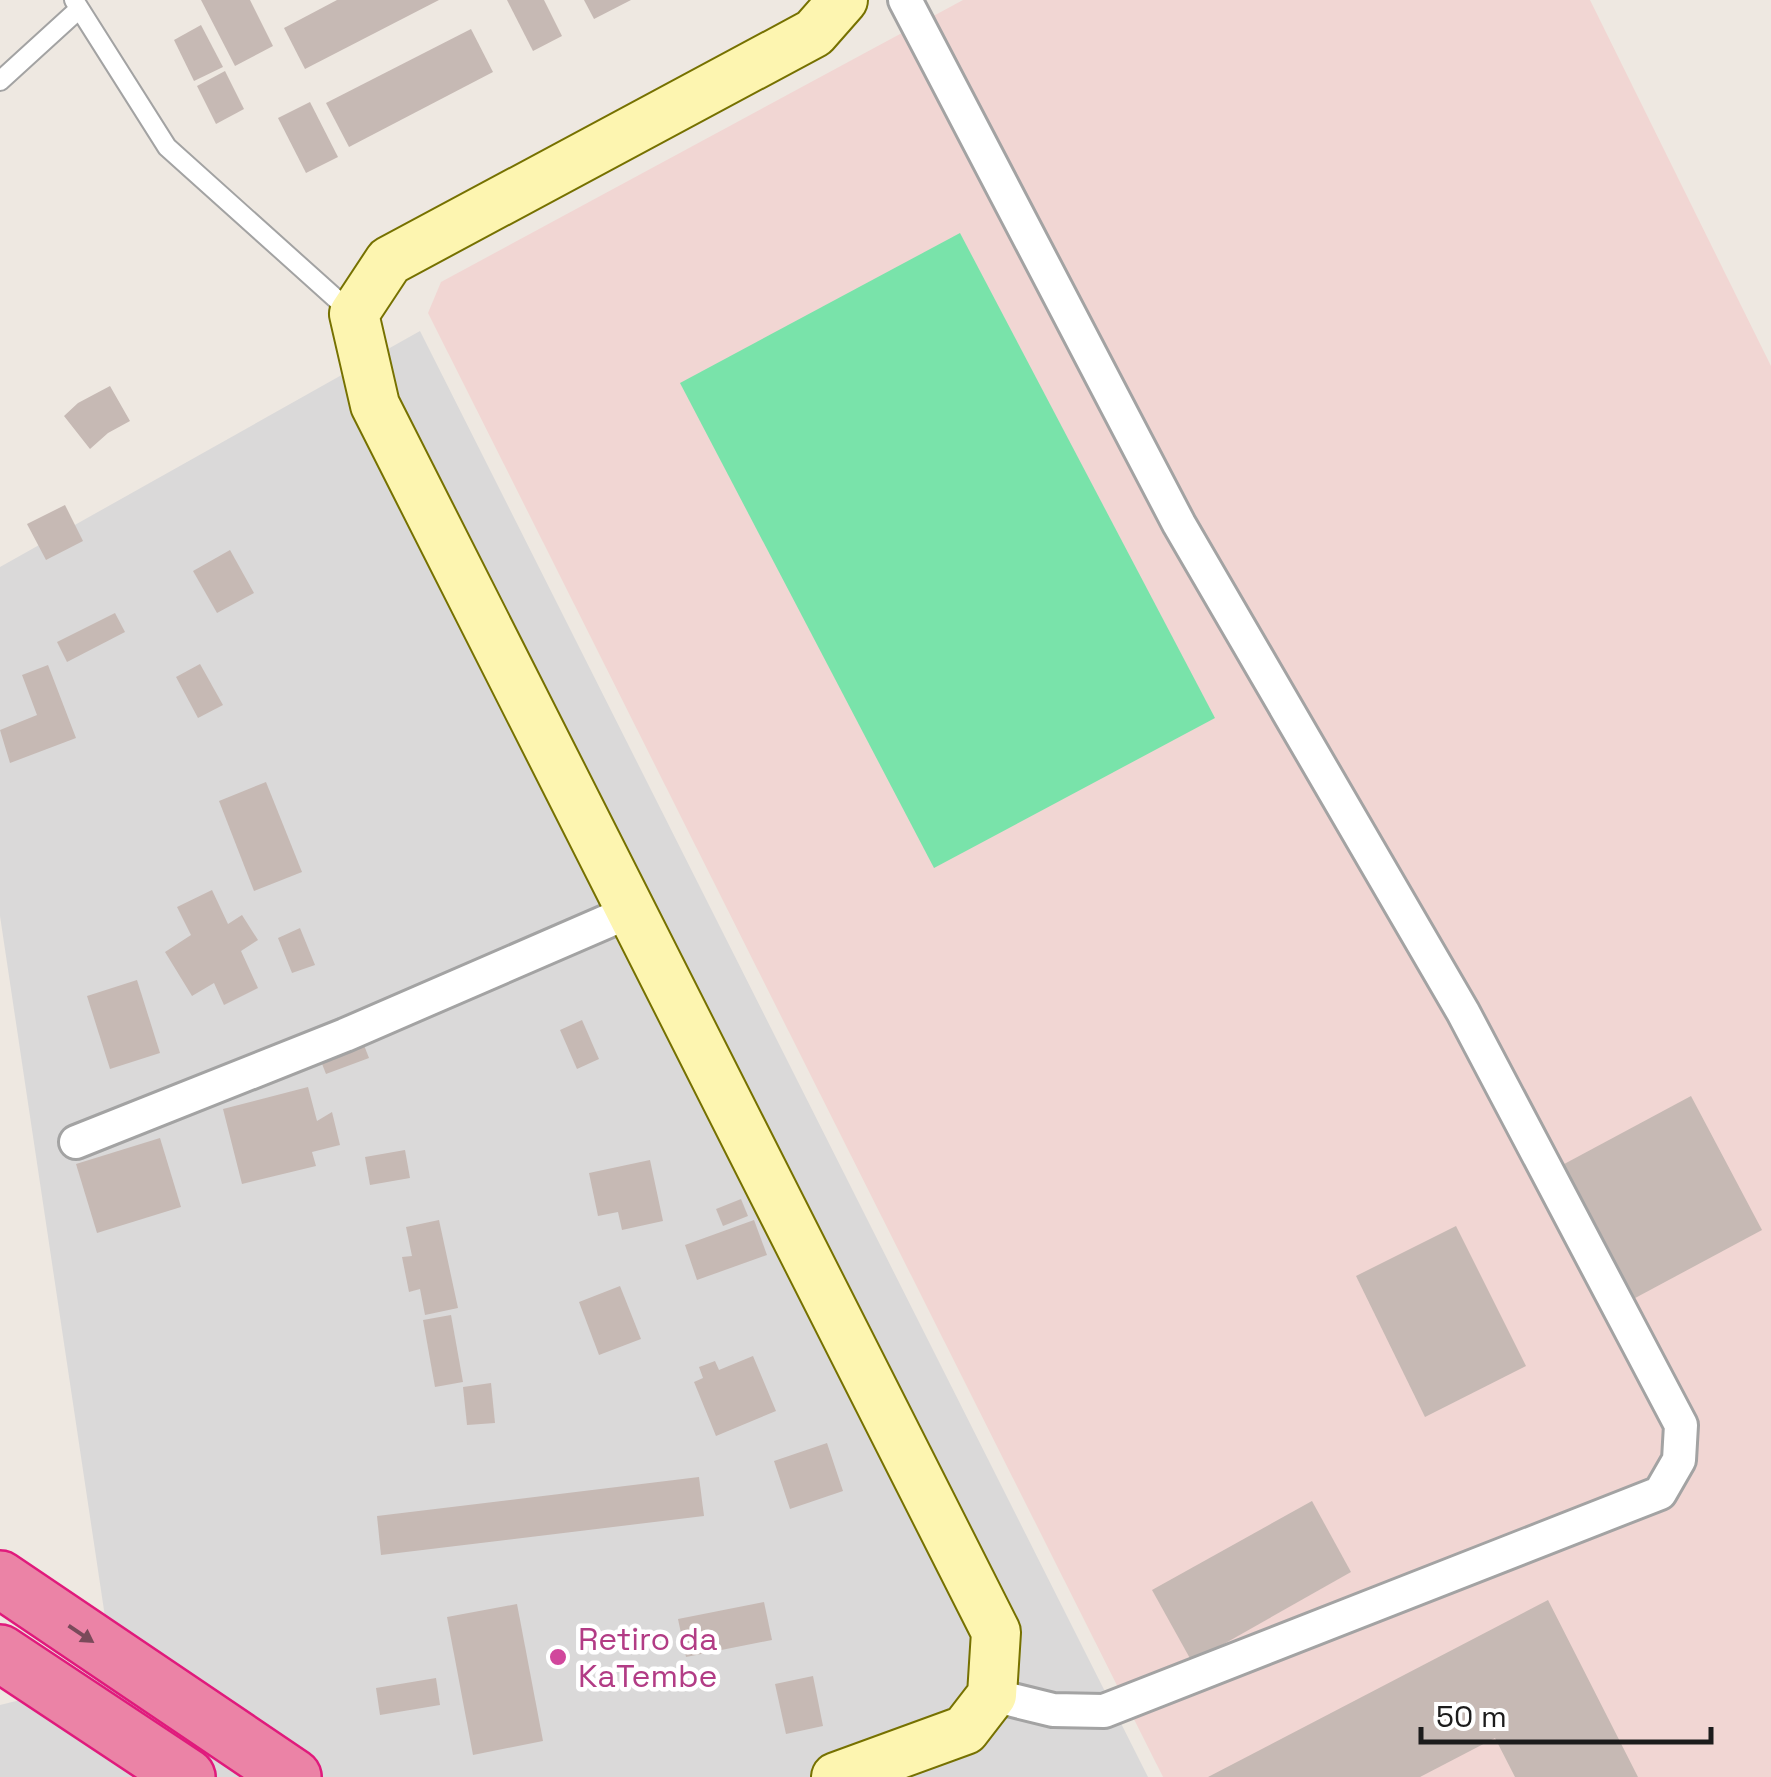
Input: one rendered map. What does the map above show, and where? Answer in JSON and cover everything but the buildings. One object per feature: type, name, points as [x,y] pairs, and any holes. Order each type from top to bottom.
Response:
[{"type":"highway","points":[[0,1579],[293,1777]]},
{"type":"highway","points":[[0,1653],[188,1777]]},
{"type":"street","points":[[836,1777],[965,1730],[992,1695],[996,1632],[375,404],[354,314],[390,261],[814,33],[842,0]]},
{"type":"street","points":[[905,0],[1179,524],[1463,1012],[1680,1425],[1679,1460],[1660,1492],[1234,1660],[1104,1711],[1053,1710],[992,1695]]},
{"type":"street","points":[[76,1142],[345,1035],[631,911]]},
{"type":"lane","points":[[0,81],[77,4],[167,147],[354,314]]},
{"type":"shaded area","points":[[963,0],[1590,0],[1771,366],[1771,1777],[1163,1777],[428,313],[441,282]]},
{"type":"shaded area","points":[[420,331],[1148,1777],[0,1777],[0,1705],[114,1677],[0,916],[0,567]]},
{"type":"green space","points":[[960,233],[1215,718],[934,868],[680,383]]},
{"type":"place","name":"Retiro da KaTembe","points":[[558,1657]]}]
